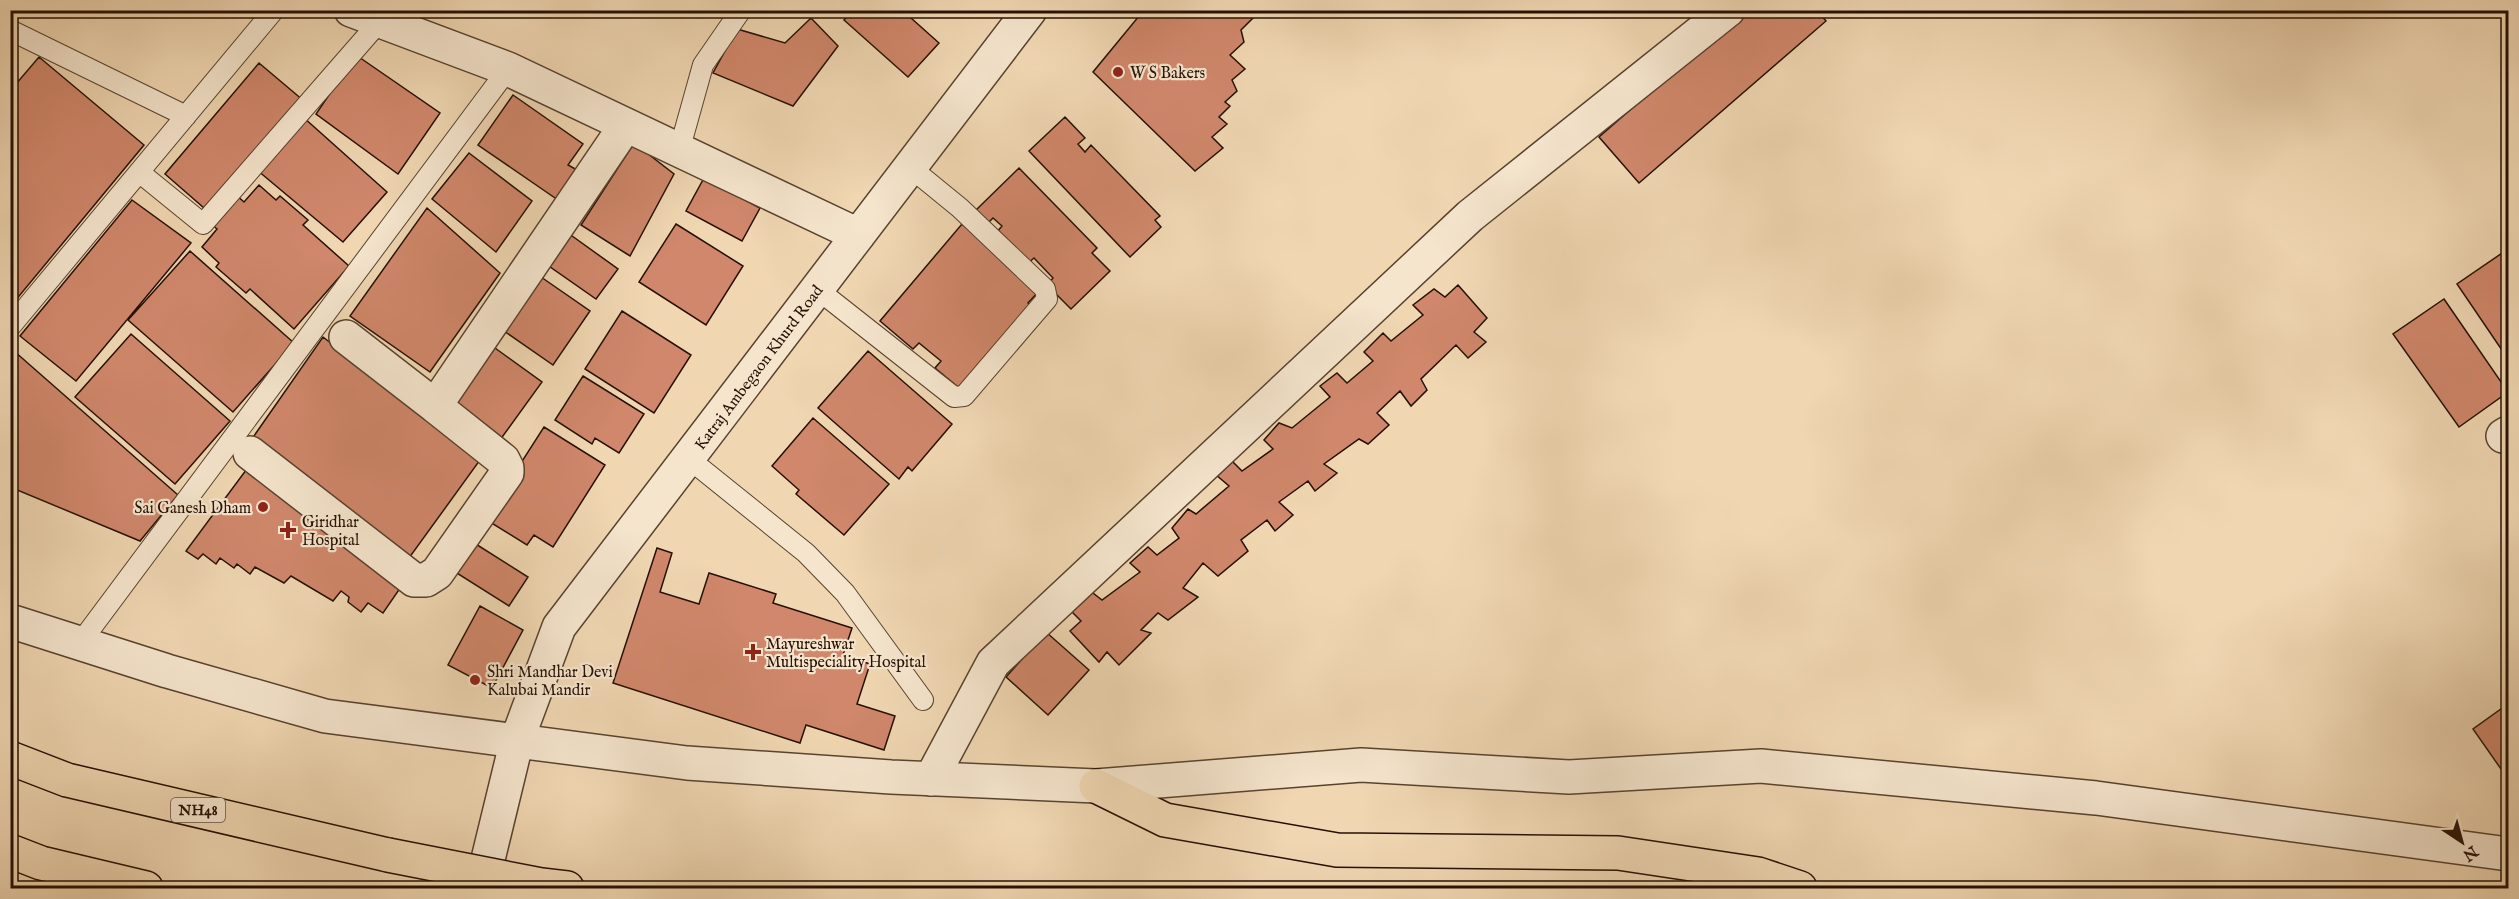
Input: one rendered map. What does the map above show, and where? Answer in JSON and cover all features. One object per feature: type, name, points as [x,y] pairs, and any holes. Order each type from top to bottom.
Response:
[{"type":"highway","name":"NH48","points":[[10,758],[67,780],[388,855],[554,887]]},
{"type":"highway","points":[[1096,786],[1165,819],[1337,850],[1618,853],[1758,874],[1800,888]]},
{"type":"highway","points":[[10,852],[41,863],[146,888]]},
{"type":"street","name":"Katraj Ambegaon Khurd Road","points":[[481,888],[517,740],[559,627],[1030,10]]},
{"type":"street","points":[[931,779],[993,663],[1470,216],[1728,10]]},
{"type":"street","points":[[366,16],[508,69],[858,235]]},
{"type":"street","points":[[435,406],[626,125]]},
{"type":"street","points":[[250,453],[414,580],[426,580],[436,573],[507,473],[506,464],[346,337]]},
{"type":"street","points":[[10,621],[325,716],[687,763],[931,779],[1096,786],[1361,765],[1569,777],[1761,766],[2096,798],[2508,854]]},
{"type":"lane","points":[[10,327],[274,10]]},
{"type":"lane","points":[[679,150],[703,65],[741,10]]},
{"type":"lane","points":[[139,172],[203,224],[366,16]]},
{"type":"lane","points":[[14,35],[186,116]]},
{"type":"lane","points":[[80,643],[508,69]]},
{"type":"lane","points":[[817,289],[954,397],[964,396],[1047,299],[1045,289],[960,208],[911,168]]},
{"type":"lane","points":[[688,458],[806,553],[838,585],[923,700]]},
{"type":"building","points":[[853,10],[902,10],[939,43],[908,77],[844,20]]},
{"type":"building","points":[[1144,10],[1261,10],[1241,30],[1244,42],[1230,55],[1245,69],[1232,80],[1237,91],[1225,102],[1230,106],[1219,117],[1227,124],[1212,137],[1223,148],[1195,171],[1093,72]]},
{"type":"building","points":[[1745,10],[1817,10],[1826,21],[1639,183],[1599,137]]},
{"type":"building","points":[[811,18],[838,46],[793,106],[713,73],[737,29],[785,43]]},
{"type":"building","points":[[356,55],[440,113],[398,174],[316,114]]},
{"type":"building","points":[[39,57],[144,145],[10,307],[10,91]]},
{"type":"building","points":[[259,63],[304,101],[204,208],[165,174]]},
{"type":"building","points":[[513,95],[583,144],[568,165],[579,171],[558,200],[478,145]]},
{"type":"building","points":[[303,117],[387,192],[343,242],[257,170]]},
{"type":"building","points":[[1065,117],[1085,138],[1078,144],[1085,152],[1091,145],[1160,216],[1155,220],[1161,227],[1130,257],[1029,151]]},
{"type":"building","points":[[634,143],[674,174],[630,256],[581,225]]},
{"type":"building","points":[[469,153],[532,201],[496,252],[432,199]]},
{"type":"building","points":[[1019,168],[1097,248],[1092,253],[1110,271],[1071,309],[1047,285],[1053,278],[1034,258],[1027,264],[996,233],[1002,226],[993,218],[987,224],[975,211]]},
{"type":"building","points":[[704,178],[760,208],[742,241],[686,211]]},
{"type":"building","points":[[259,185],[276,200],[280,196],[308,220],[303,225],[349,266],[294,329],[250,289],[246,293],[216,267],[219,263],[202,247],[217,229],[209,222],[235,194],[244,202]]},
{"type":"building","points":[[132,200],[191,243],[76,381],[20,336]]},
{"type":"building","points":[[427,208],[500,273],[430,372],[350,316]]},
{"type":"building","points":[[676,224],[743,266],[706,325],[639,282]]},
{"type":"building","points":[[962,224],[1040,290],[1028,303],[1035,308],[964,392],[935,368],[941,361],[919,343],[913,349],[880,321]]},
{"type":"building","points":[[568,233],[618,269],[596,299],[546,264]]},
{"type":"building","points":[[2508,249],[2508,359],[2457,284]]},
{"type":"building","points":[[190,251],[294,343],[233,412],[128,320]]},
{"type":"building","points":[[541,277],[590,311],[553,365],[504,331]]},
{"type":"building","points":[[1458,285],[1487,318],[1474,332],[1486,342],[1468,358],[1456,345],[1421,379],[1427,390],[1411,406],[1400,391],[1377,413],[1389,425],[1368,444],[1359,439],[1324,464],[1337,473],[1315,491],[1308,481],[1279,502],[1293,515],[1275,531],[1267,520],[1241,540],[1248,551],[1218,576],[1203,563],[1183,588],[1198,597],[1168,620],[1158,613],[1141,630],[1151,633],[1119,665],[1107,652],[1099,662],[1070,631],[1081,621],[1067,607],[1084,586],[1102,600],[1140,572],[1130,563],[1148,547],[1157,555],[1179,538],[1172,528],[1188,509],[1196,514],[1229,486],[1208,468],[1225,454],[1242,471],[1273,449],[1264,440],[1279,423],[1292,428],[1330,397],[1320,386],[1337,373],[1347,383],[1373,361],[1364,352],[1383,333],[1391,341],[1423,315],[1413,305],[1434,289],[1445,297]]},
{"type":"building","points":[[2444,299],[2508,392],[2459,427],[2393,334]]},
{"type":"building","points":[[622,311],[691,355],[654,413],[585,369]]},
{"type":"building","points":[[131,334],[230,421],[175,484],[75,397]]},
{"type":"building","points":[[323,337],[480,460],[409,558],[249,443]]},
{"type":"building","points":[[495,348],[542,382],[500,440],[452,402]]},
{"type":"building","points":[[14,351],[178,495],[140,541],[10,487],[10,355]]},
{"type":"building","points":[[868,351],[952,424],[912,471],[908,467],[899,479],[818,408]]},
{"type":"building","points":[[583,376],[644,414],[619,453],[595,438],[592,444],[555,420]]},
{"type":"building","points":[[813,418],[889,484],[844,535],[796,494],[799,490],[772,466]]},
{"type":"building","points":[[544,427],[605,465],[553,547],[534,535],[527,545],[485,519]]},
{"type":"building","name":"Sai Ganesh Dham","points":[[252,462],[403,584],[383,613],[368,603],[361,612],[348,602],[349,597],[341,591],[333,601],[291,576],[284,583],[255,567],[250,574],[237,564],[234,568],[220,558],[216,564],[203,554],[198,559],[186,551]]},
{"type":"building","points":[[471,541],[528,577],[509,606],[452,570]]},
{"type":"building","points":[[657,548],[672,553],[660,592],[699,604],[709,573],[776,594],[773,603],[852,628],[843,655],[870,664],[857,704],[895,716],[884,750],[806,725],[800,743],[613,683]]},
{"type":"building","points":[[480,606],[523,630],[492,688],[448,665]]},
{"type":"building","points":[[1046,632],[1089,670],[1048,715],[1006,677]]},
{"type":"building","points":[[2508,704],[2508,779],[2473,729]]},
{"type":"place","name":"W S Bakers","points":[[1118,72]]},
{"type":"place","name":"Sai Ganesh Dham","points":[[263,507]]},
{"type":"place","name":"Giridhar Hospital","points":[[288,530]]},
{"type":"place","name":"Mayureshwar Multispeciality Hospital","points":[[753,652]]},
{"type":"place","name":"Shri Mandhar Devi Kalubai Mandir","points":[[475,680]]}]
